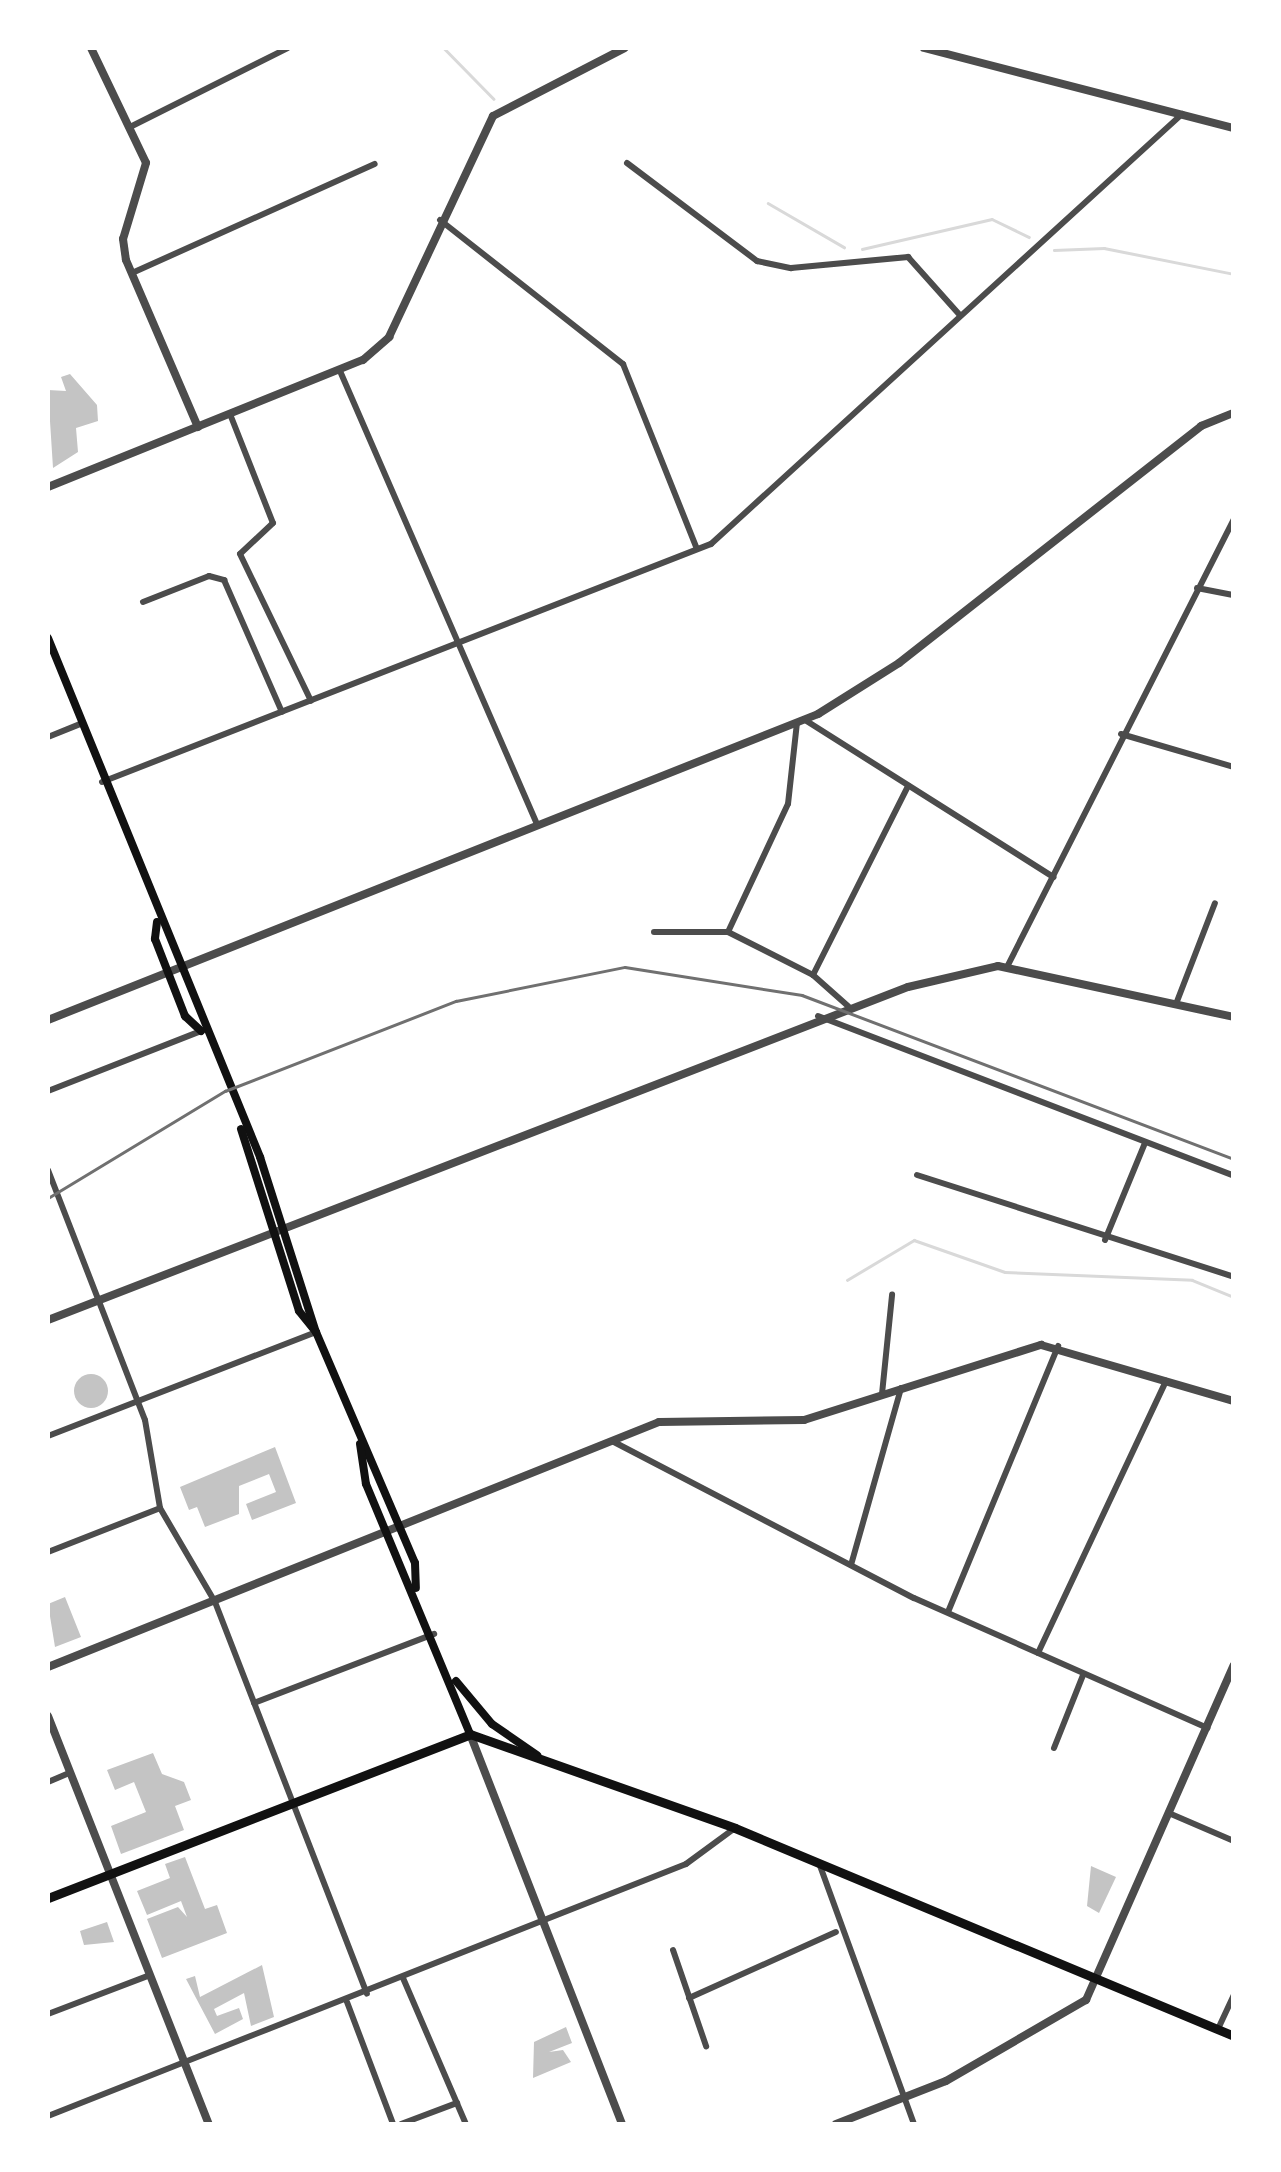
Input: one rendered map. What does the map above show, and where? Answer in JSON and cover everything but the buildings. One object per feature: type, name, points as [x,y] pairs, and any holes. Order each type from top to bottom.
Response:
[{"type":"main road","points":[[48,638],[157,922],[181,964],[201,1031],[287,1228],[316,1332]]},
{"type":"main road","points":[[157,922],[167,970],[201,1031]]},
{"type":"main road","points":[[242,1129],[271,1234],[316,1332],[360,1444],[402,1529],[416,1588],[470,1734]]},
{"type":"main road","points":[[360,1444],[386,1535],[416,1588]]},
{"type":"main road","points":[[447,1666],[480,1713],[545,1760]]},
{"type":"main road","points":[[48,1898],[470,1734],[736,1828],[1234,2036]]},
{"type":"street","points":[[92,48],[132,126],[146,163],[123,238],[132,273],[198,427]]},
{"type":"street","points":[[132,126],[288,48]]},
{"type":"street","points":[[48,487],[340,371],[389,337],[440,220],[493,116],[625,48]]},
{"type":"street","points":[[924,48],[1234,128]]},
{"type":"street","points":[[102,782],[697,549],[733,527],[773,478],[1182,114]]},
{"type":"street","points":[[627,163],[757,261],[791,268],[908,257],[959,314]]},
{"type":"street","points":[[132,273],[374,164]]},
{"type":"street","points":[[440,220],[622,364],[697,549]]},
{"type":"street","points":[[340,371],[537,825]]},
{"type":"street","points":[[48,1020],[181,964],[801,722],[900,663],[1201,426],[1234,412]]},
{"type":"street","points":[[230,414],[273,523],[240,554],[310,701]]},
{"type":"street","points":[[1007,968],[1121,734],[1234,519]]},
{"type":"street","points":[[144,602],[209,576],[224,580],[282,712]]},
{"type":"street","points":[[1197,588],[1234,594]]},
{"type":"street","points":[[801,722],[1053,877]]},
{"type":"street","points":[[728,932],[788,804],[801,722]]},
{"type":"street","points":[[48,737],[80,724]]},
{"type":"street","points":[[1121,734],[1234,767]]},
{"type":"street","points":[[814,974],[908,786]]},
{"type":"street","points":[[1176,1004],[1216,903]]},
{"type":"street","points":[[654,932],[728,932],[814,974],[848,1006]]},
{"type":"street","points":[[48,1320],[848,1006],[1007,968],[1234,1017]]},
{"type":"street","points":[[818,1016],[1234,1176]]},
{"type":"street","points":[[48,1091],[201,1031]]},
{"type":"street","points":[[1105,1240],[1146,1143]]},
{"type":"street","points":[[48,1170],[138,1401],[160,1508],[214,1602],[366,1993]]},
{"type":"street","points":[[917,1175],[1105,1240],[1234,1277]]},
{"type":"street","points":[[882,1394],[892,1294]]},
{"type":"street","points":[[48,1436],[316,1332]]},
{"type":"street","points":[[948,1612],[1058,1346]]},
{"type":"street","points":[[48,1666],[672,1420],[788,1423],[1008,1349],[1058,1346],[1234,1402]]},
{"type":"street","points":[[1038,1653],[1106,1526],[1167,1380]]},
{"type":"street","points":[[851,1565],[901,1387]]},
{"type":"street","points":[[611,1441],[948,1612],[1207,1728]]},
{"type":"street","points":[[48,1552],[160,1508]]},
{"type":"street","points":[[254,1703],[434,1634]]},
{"type":"street","points":[[836,2124],[904,2100],[1058,2022],[1099,1980],[1234,1665]]},
{"type":"street","points":[[1054,1748],[1084,1675]]},
{"type":"street","points":[[48,1716],[208,2124]]},
{"type":"street","points":[[470,1734],[539,1923],[622,2124]]},
{"type":"street","points":[[48,1782],[69,1774]]},
{"type":"street","points":[[1171,1814],[1234,1840]]},
{"type":"street","points":[[48,2116],[347,2002],[686,1864],[736,1828]]},
{"type":"street","points":[[818,1862],[836,1932],[914,2124]]},
{"type":"street","points":[[689,1998],[836,1932]]},
{"type":"street","points":[[674,1950],[706,2046]]},
{"type":"street","points":[[48,2014],[150,1975]]},
{"type":"street","points":[[403,1978],[466,2124]]},
{"type":"street","points":[[1218,2029],[1234,1994]]},
{"type":"street","points":[[347,2002],[393,2124]]},
{"type":"street","points":[[400,2124],[456,2103]]},
{"type":"waterway","points":[[444,48],[494,99]]},
{"type":"waterway","points":[[768,203],[844,247]]},
{"type":"waterway","points":[[862,249],[992,219],[1029,237]]},
{"type":"waterway","points":[[1054,250],[1104,248],[1234,274]]},
{"type":"waterway","points":[[847,1280],[914,1240],[1005,1272],[1192,1280],[1234,1297]]},
{"type":"railway","points":[[48,1198],[225,1091],[456,1001],[625,967],[802,995],[1234,1159]]}]
